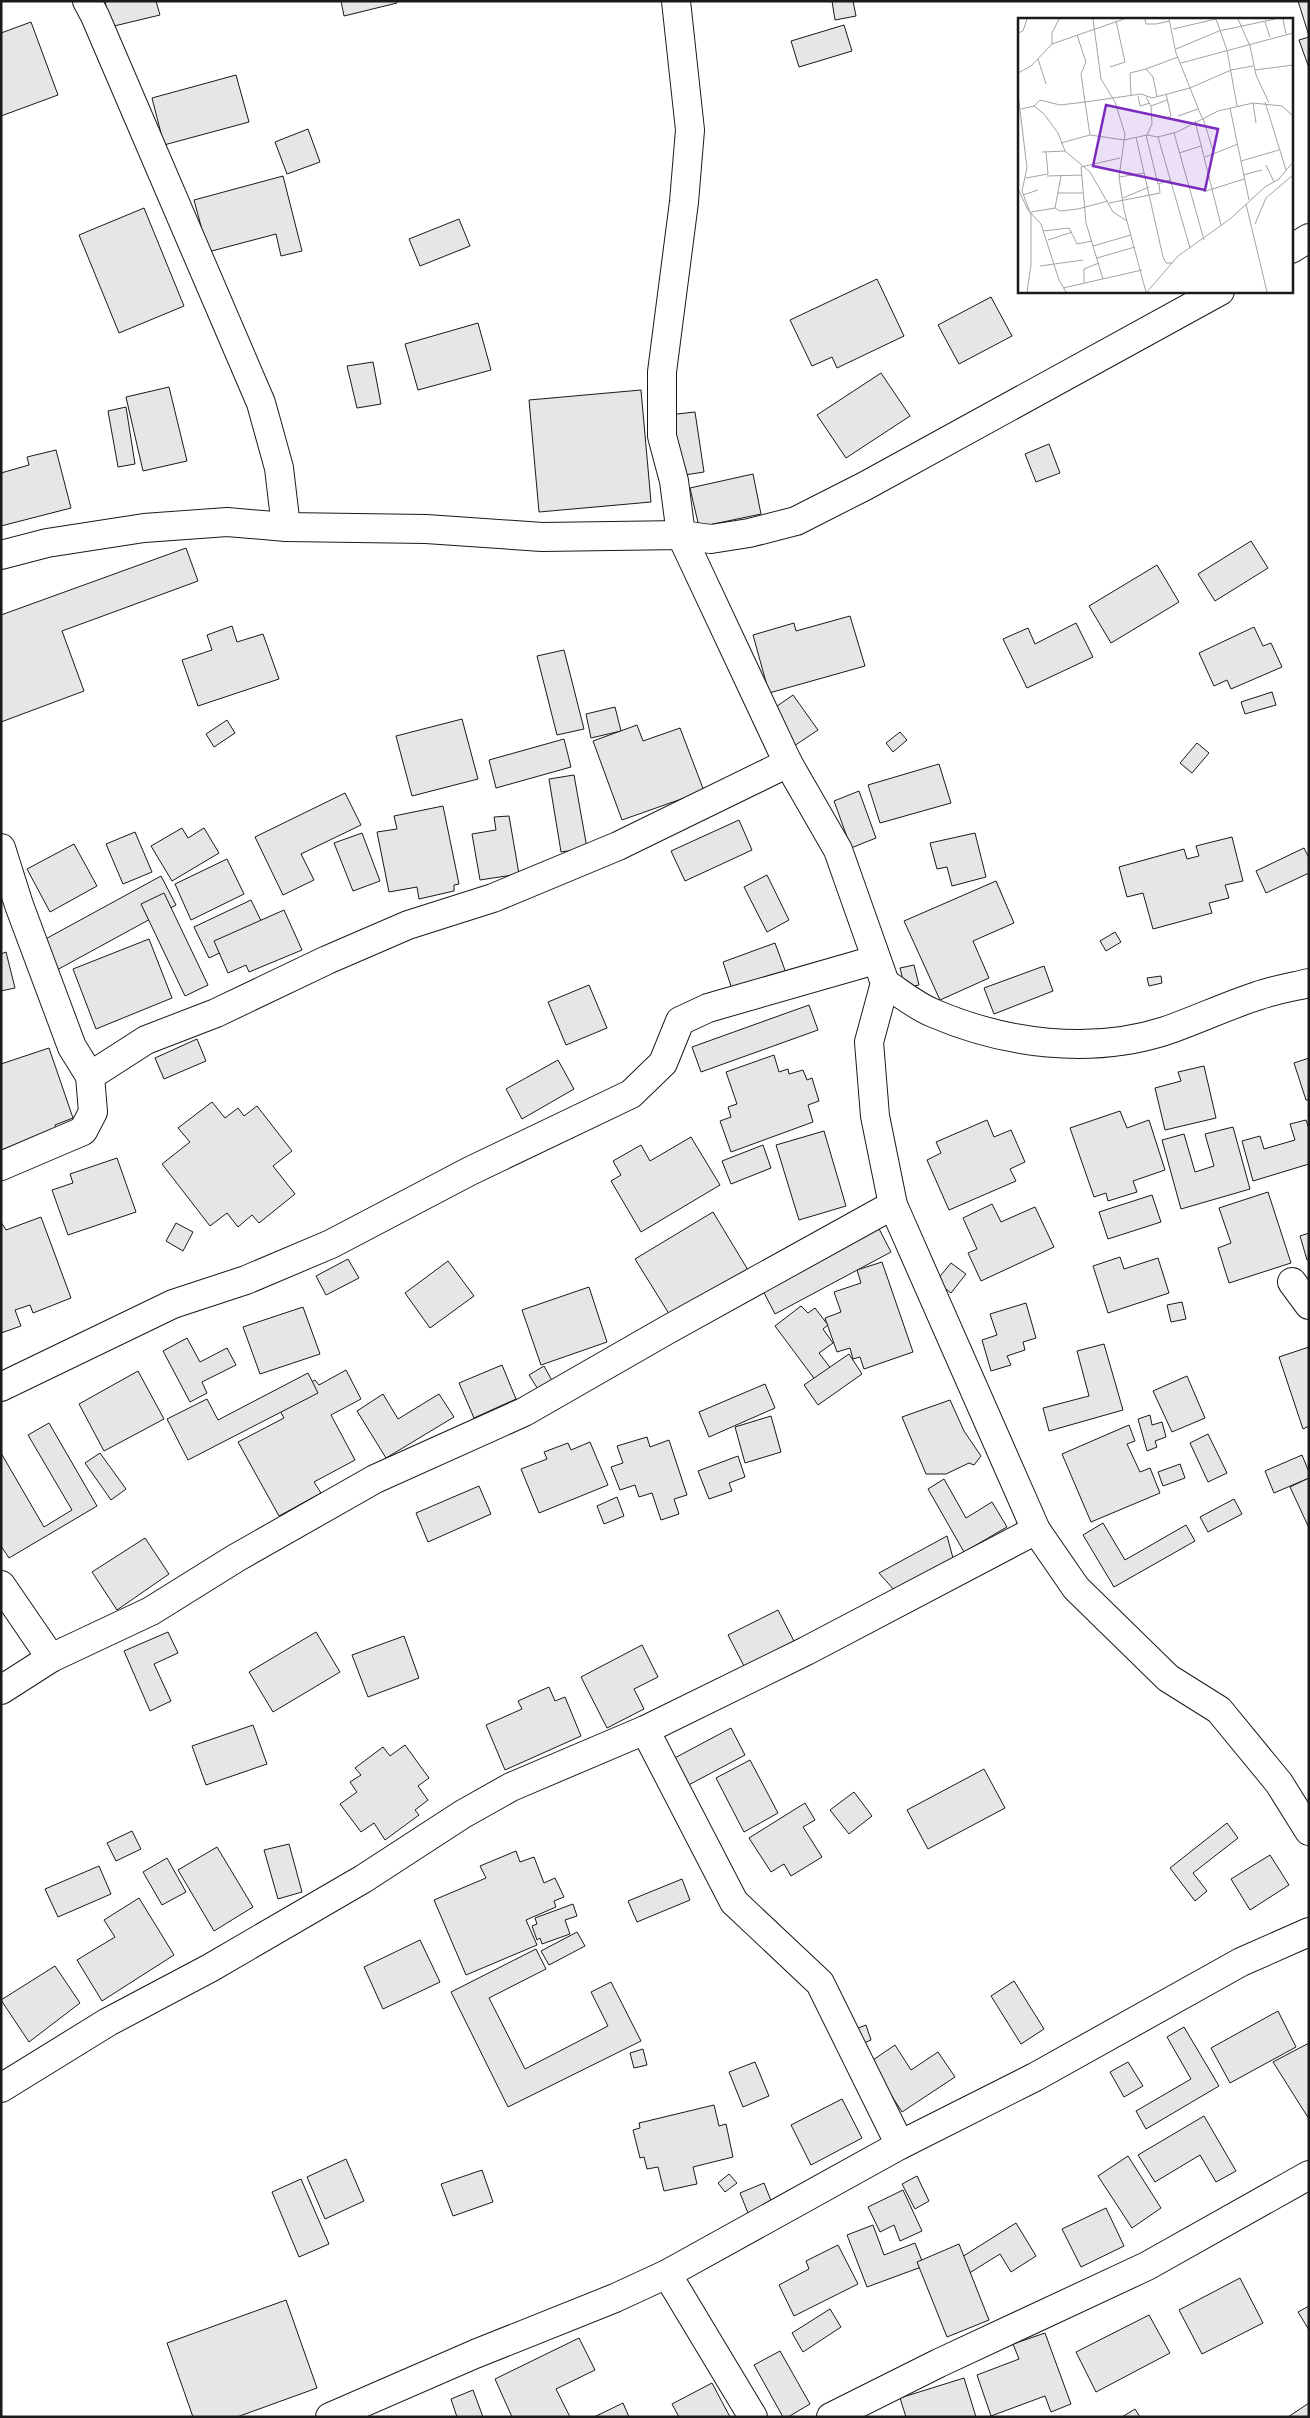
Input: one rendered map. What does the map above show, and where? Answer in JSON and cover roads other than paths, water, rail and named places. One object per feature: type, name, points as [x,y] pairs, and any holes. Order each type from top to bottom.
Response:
[{"type":"street","points":[[87,1],[164,174],[261,404],[279,468],[286,527]]},
{"type":"street","points":[[676,1],[690,130],[684,202],[662,372],[662,436],[674,480],[681,535],[788,763],[838,850],[880,971],[869,1042],[875,1116],[893,1205],[1036,1530],[1082,1594],[1168,1678],[1219,1710],[1279,1783],[1309,1831]]},
{"type":"street","points":[[1292,248],[1309,238]]},
{"type":"street","points":[[1,555],[47,543],[144,528],[227,522],[286,527],[426,529],[542,537],[681,535],[710,539],[749,533],[796,521],[865,486],[1218,292]]},
{"type":"street","points":[[90,1076],[146,1040],[216,1013],[327,960],[408,925],[493,898],[618,846],[788,763]]},
{"type":"street","points":[[1,848],[19,905],[72,1047],[90,1076],[93,1112],[83,1131],[1,1166]]},
{"type":"street","points":[[880,971],[931,1013],[997,1035],[1029,1042],[1122,1041],[1164,1031],[1258,995],[1309,982]]},
{"type":"street","points":[[1,1387],[173,1304],[246,1280],[331,1244],[470,1171],[631,1094],[662,1063],[680,1021],[708,1008],[880,971]]},
{"type":"street","points":[[1,1690],[51,1658],[151,1611],[236,1558],[375,1479],[524,1412],[675,1325],[893,1205]]},
{"type":"street","points":[[1292,1282],[1309,1305]]},
{"type":"street","points":[[1,2088],[108,2022],[210,1968],[354,1884],[495,1796],[645,1730],[806,1651],[1036,1530]]},
{"type":"street","points":[[1,1585],[51,1658]]},
{"type":"street","points":[[645,1730],[734,1902],[820,1983],[900,2145]]},
{"type":"street","points":[[330,2417],[475,2354],[615,2298],[667,2274],[900,2145],[1035,2077],[1241,1962],[1309,1932]]},
{"type":"street","points":[[831,2417],[939,2363],[1147,2266],[1309,2175]]},
{"type":"street","points":[[667,2274],[753,2417]]}]
